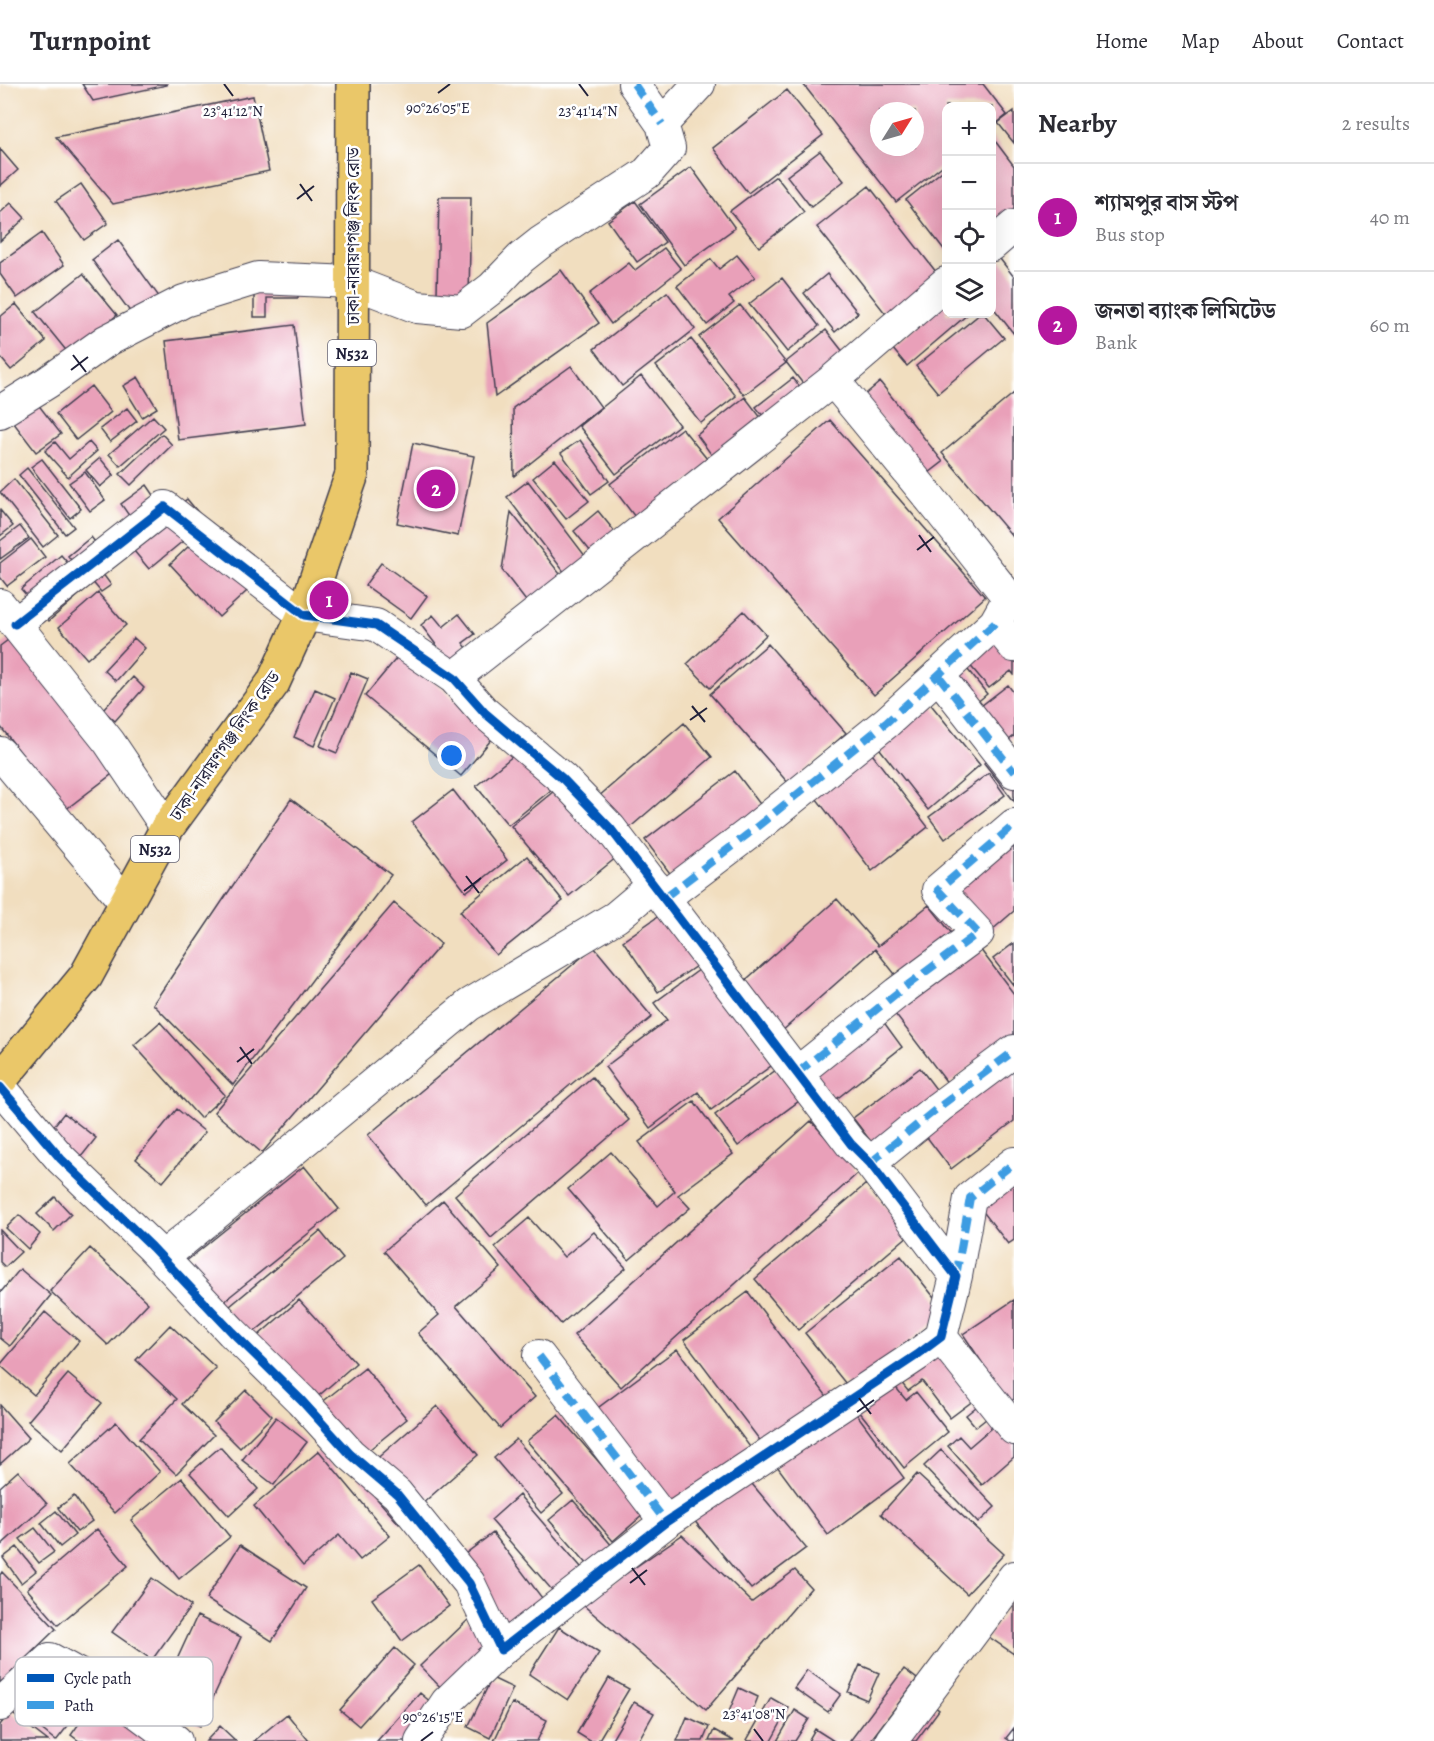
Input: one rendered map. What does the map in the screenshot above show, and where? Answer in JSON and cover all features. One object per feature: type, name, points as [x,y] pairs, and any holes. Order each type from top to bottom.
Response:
[{"type":"highway","name":"ঢাকা-নারায়ণগঞ্জ লিংক রোড","points":[[0,1080],[86,976],[167,828],[273,682],[304,615],[352,474],[353,84]]},
{"type":"street","points":[[0,412],[106,341],[184,301],[258,278],[352,282],[417,307],[462,311],[492,288],[521,258],[540,243],[647,173],[669,148],[662,124],[634,84]]},
{"type":"street","points":[[662,124],[699,84]]},
{"type":"street","points":[[996,242],[1014,226]]},
{"type":"street","points":[[454,678],[833,380],[942,286]]},
{"type":"street","points":[[162,1258],[469,1005],[659,891],[848,754],[938,675],[1005,634],[1009,598],[833,380]]},
{"type":"street","points":[[167,828],[109,742],[7,615],[165,507],[304,615],[376,625],[454,678],[485,713],[562,779],[610,828],[796,1073],[851,1144],[870,1163],[956,1276]]},
{"type":"street","points":[[938,675],[1014,772]]},
{"type":"street","points":[[5,770],[126,903]]},
{"type":"street","points":[[796,1073],[897,993],[978,933],[938,890],[1014,825]]},
{"type":"street","points":[[870,1163],[939,1107],[1014,1051]]},
{"type":"street","points":[[0,1087],[61,1160],[162,1258],[240,1341],[301,1400],[350,1454],[397,1494],[469,1583],[501,1650]]},
{"type":"street","points":[[421,1741],[447,1702],[501,1650],[666,1522],[917,1355],[940,1337],[956,1276],[970,1197],[1014,1163]]},
{"type":"street","points":[[940,1337],[1014,1429]]},
{"type":"street","points":[[539,1356],[666,1522]]},
{"type":"street","points":[[891,1741],[1014,1577]]},
{"type":"street","points":[[0,1705],[15,1691]]},
{"type":"street","points":[[156,1726],[176,1741]]},
{"type":"building","points":[[82,84],[167,84],[167,85],[93,101]]},
{"type":"building","points":[[803,84],[983,84],[1007,115],[996,124],[996,102],[942,102],[942,166],[896,202]]},
{"type":"building","points":[[787,90],[823,135],[748,193],[713,148]]},
{"type":"building","points":[[253,96],[269,171],[113,204],[56,137]]},
{"type":"building","points":[[1014,111],[1014,143],[998,123]]},
{"type":"building","points":[[996,142],[1014,166],[1014,215],[996,230]]},
{"type":"building","points":[[0,149],[18,170],[0,186]]},
{"type":"building","points":[[820,151],[844,181],[811,207],[787,176]]},
{"type":"building","points":[[691,167],[735,228],[684,265],[640,204]]},
{"type":"building","points":[[942,171],[942,247],[906,200]]},
{"type":"building","points":[[776,176],[804,212],[759,247],[730,211]]},
{"type":"building","points":[[81,184],[108,223],[84,240],[56,201]]},
{"type":"building","points":[[869,186],[940,277],[889,318],[817,227]]},
{"type":"building","points":[[439,197],[471,197],[469,296],[437,295]]},
{"type":"building","points":[[635,201],[665,242],[637,262],[608,221]]},
{"type":"building","points":[[11,203],[25,218],[0,241],[0,213]]},
{"type":"building","points":[[42,233],[64,265],[17,298],[0,274],[0,263]]},
{"type":"building","points":[[118,240],[160,298],[134,317],[92,260]]},
{"type":"building","points":[[664,248],[681,269],[611,324],[589,294],[629,263],[635,270]]},
{"type":"building","points":[[737,255],[755,277],[729,297],[734,303],[707,325],[677,286],[711,259],[719,269]]},
{"type":"building","points":[[996,256],[1014,277],[1014,334],[996,311]]},
{"type":"building","points":[[254,265],[298,265],[298,298],[267,298],[267,317],[254,317]]},
{"type":"building","points":[[561,270],[599,323],[495,397],[487,323]]},
{"type":"building","points":[[83,274],[117,315],[69,354],[35,312]]},
{"type":"building","points":[[827,274],[858,313],[835,332],[804,293]]},
{"type":"building","points":[[782,278],[819,326],[787,352],[749,304]]},
{"type":"building","points":[[667,292],[695,329],[622,386],[594,349]]},
{"type":"building","points":[[16,304],[46,341],[11,370],[0,357],[0,317]]},
{"type":"building","points":[[740,305],[786,363],[744,395],[699,337]]},
{"type":"building","points":[[942,305],[942,318],[963,318],[907,366],[892,348]]},
{"type":"building","points":[[975,318],[987,318],[1004,338],[938,393],[916,366]]},
{"type":"building","points":[[294,325],[306,424],[178,440],[166,341]]},
{"type":"building","points":[[826,330],[851,362],[811,394],[786,362]]},
{"type":"building","points":[[691,339],[736,396],[701,423],[656,366]]},
{"type":"building","points":[[571,366],[601,407],[514,476],[513,408]]},
{"type":"building","points":[[641,376],[679,425],[616,474],[579,426]]},
{"type":"building","points":[[138,377],[157,408],[142,417],[123,386]]},
{"type":"building","points":[[793,378],[808,397],[771,426],[756,407]]},
{"type":"building","points":[[880,382],[943,462],[925,476],[862,397]]},
{"type":"building","points":[[91,386],[111,412],[76,440],[56,414]]},
{"type":"building","points":[[1014,393],[1014,536],[1013,537],[942,453]]},
{"type":"building","points":[[745,397],[765,423],[716,461],[697,435]]},
{"type":"building","points":[[37,403],[61,434],[36,452],[13,422]]},
{"type":"building","points":[[127,408],[137,421],[110,442],[100,429]]},
{"type":"building","points":[[153,416],[164,428],[120,466],[109,454]]},
{"type":"building","points":[[830,420],[985,597],[874,695],[718,518]]},
{"type":"building","points":[[682,428],[711,464],[638,521],[610,484]]},
{"type":"building","points":[[162,434],[172,445],[131,485],[120,474]]},
{"type":"building","points":[[580,440],[609,481],[591,494],[561,453]]},
{"type":"building","points":[[55,442],[69,459],[89,442],[97,451],[68,477],[45,451]]},
{"type":"building","points":[[413,443],[474,456],[458,536],[397,523]]},
{"type":"building","points":[[100,458],[114,475],[100,487],[86,470]]},
{"type":"building","points":[[42,459],[81,509],[70,518],[31,467]]},
{"type":"building","points":[[555,460],[589,501],[566,519],[533,478]]},
{"type":"building","points":[[27,468],[74,527],[65,534],[19,475]]},
{"type":"building","points":[[85,472],[105,500],[90,511],[69,483]]},
{"type":"building","points":[[14,479],[58,535],[43,547],[0,492]]},
{"type":"building","points":[[528,481],[589,561],[568,577],[507,497]]},
{"type":"building","points":[[147,485],[158,501],[132,520],[121,504]]},
{"type":"building","points":[[187,499],[206,522],[149,569],[129,545]]},
{"type":"building","points":[[0,510],[13,526],[0,536]]},
{"type":"building","points":[[598,511],[624,543],[600,563],[574,531]]},
{"type":"building","points":[[511,512],[564,579],[529,605],[502,570]]},
{"type":"building","points":[[20,526],[29,538],[0,559],[0,541]]},
{"type":"building","points":[[210,526],[260,579],[219,617],[170,564]]},
{"type":"building","points":[[91,537],[99,547],[76,567],[68,556]]},
{"type":"building","points":[[31,539],[45,557],[7,586],[0,577],[0,563]]},
{"type":"building","points":[[61,555],[88,587],[49,621],[21,589]]},
{"type":"building","points":[[91,558],[111,585],[101,592],[80,567]]},
{"type":"building","points":[[381,563],[427,596],[411,618],[365,585]]},
{"type":"building","points":[[98,593],[126,625],[87,659],[59,627]]},
{"type":"building","points":[[744,611],[766,635],[710,688],[687,664]]},
{"type":"building","points":[[459,614],[475,634],[463,643],[471,653],[453,667],[421,625],[433,615],[443,627]]},
{"type":"building","points":[[992,633],[1014,660],[1014,675],[1011,671],[989,688],[963,657]]},
{"type":"building","points":[[12,637],[116,771],[65,810],[0,726],[0,646]]},
{"type":"building","points":[[134,638],[145,648],[116,681],[104,670]]},
{"type":"building","points":[[768,644],[846,733],[789,784],[710,694]]},
{"type":"building","points":[[400,654],[496,734],[461,776],[365,696]]},
{"type":"building","points":[[960,660],[987,694],[975,704],[947,671]]},
{"type":"building","points":[[351,672],[368,679],[337,753],[320,746]]},
{"type":"building","points":[[133,677],[144,688],[115,721],[103,710]]},
{"type":"building","points":[[1008,685],[1014,693],[1014,736],[999,748],[972,713]]},
{"type":"building","points":[[315,689],[335,698],[314,746],[294,737]]},
{"type":"building","points":[[928,701],[980,765],[928,810],[876,744]]},
{"type":"building","points":[[684,723],[712,757],[627,830],[598,797]]},
{"type":"building","points":[[869,750],[928,827],[872,871],[813,794]]},
{"type":"building","points":[[519,751],[551,790],[508,825],[476,786]]},
{"type":"building","points":[[996,753],[1014,775],[1014,801],[984,763]]},
{"type":"building","points":[[735,771],[766,812],[675,880],[645,840]]},
{"type":"building","points":[[989,773],[1005,795],[945,839],[929,817]]},
{"type":"building","points":[[559,787],[617,857],[569,896],[511,826]]},
{"type":"building","points":[[453,790],[507,860],[466,892],[412,822]]},
{"type":"building","points":[[291,799],[391,875],[233,1085],[153,1004]]},
{"type":"building","points":[[1014,837],[1014,911],[991,931],[955,890]]},
{"type":"building","points":[[527,856],[563,901],[496,955],[460,911]]},
{"type":"building","points":[[837,899],[878,946],[929,905],[957,940],[902,983],[875,949],[781,1032],[740,985]]},
{"type":"building","points":[[394,903],[441,944],[262,1153],[214,1112]]},
{"type":"building","points":[[663,913],[699,964],[658,992],[623,941]]},
{"type":"building","points":[[1014,943],[1014,986],[993,959]]},
{"type":"building","points":[[977,945],[1014,994],[1014,1034],[948,1084],[892,1010]]},
{"type":"building","points":[[594,947],[652,1017],[426,1205],[368,1135]]},
{"type":"building","points":[[703,967],[775,1063],[711,1110],[698,1092],[650,1128],[605,1067],[667,1020],[654,1003]]},
{"type":"building","points":[[880,1017],[902,1047],[834,1101],[809,1071]]},
{"type":"building","points":[[160,1022],[225,1095],[200,1118],[134,1045]]},
{"type":"building","points":[[1014,1064],[1014,1121],[951,1169],[920,1128]]},
{"type":"building","points":[[780,1067],[803,1098],[738,1146],[715,1115]]},
{"type":"building","points":[[920,1068],[942,1097],[875,1147],[853,1118]]},
{"type":"building","points":[[592,1077],[629,1120],[491,1238],[455,1195]]},
{"type":"building","points":[[694,1101],[733,1154],[678,1195],[690,1208],[629,1260],[568,1189],[611,1152],[658,1206],[675,1191],[639,1142]]},
{"type":"building","points":[[177,1109],[205,1132],[163,1182],[136,1159]]},
{"type":"building","points":[[64,1113],[96,1138],[77,1162],[45,1137]]},
{"type":"building","points":[[811,1121],[858,1173],[621,1387],[574,1335]]},
{"type":"building","points":[[304,1166],[339,1209],[203,1318],[169,1275]]},
{"type":"building","points":[[1014,1183],[1014,1240],[1008,1244],[981,1209]]},
{"type":"building","points":[[866,1184],[909,1235],[798,1330],[755,1279]]},
{"type":"building","points":[[55,1197],[71,1214],[54,1231],[37,1214]]},
{"type":"building","points":[[443,1200],[501,1268],[456,1306],[535,1397],[500,1428],[418,1333],[439,1315],[384,1251]]},
{"type":"building","points":[[19,1215],[40,1234],[28,1249],[6,1228]]},
{"type":"building","points":[[529,1218],[564,1257],[594,1232],[626,1268],[561,1324],[495,1247]]},
{"type":"building","points":[[0,1230],[21,1252],[5,1267],[0,1262]]},
{"type":"building","points":[[320,1231],[343,1259],[241,1343],[218,1316]]},
{"type":"building","points":[[90,1248],[148,1303],[108,1345],[50,1291]]},
{"type":"building","points":[[901,1256],[946,1312],[850,1389],[805,1333]]},
{"type":"building","points":[[20,1269],[51,1295],[10,1346],[0,1338],[0,1293]]},
{"type":"building","points":[[748,1292],[832,1403],[768,1451],[684,1340]]},
{"type":"building","points":[[299,1300],[356,1363],[298,1414],[242,1350]]},
{"type":"building","points":[[1014,1300],[1014,1399],[1009,1403],[963,1334]]},
{"type":"building","points":[[45,1312],[79,1341],[34,1395],[0,1365]]},
{"type":"building","points":[[170,1325],[216,1368],[182,1404],[214,1435],[176,1474],[139,1439],[177,1399],[136,1360]]},
{"type":"building","points":[[938,1344],[978,1397],[950,1418],[922,1381],[908,1391],[896,1376]]},
{"type":"building","points":[[677,1349],[753,1451],[667,1515],[591,1413]]},
{"type":"building","points":[[365,1368],[407,1419],[348,1467],[306,1415]]},
{"type":"building","points":[[68,1374],[102,1403],[62,1450],[28,1421]]},
{"type":"building","points":[[889,1379],[906,1400],[916,1392],[948,1432],[904,1468],[855,1406]]},
{"type":"building","points":[[246,1390],[272,1416],[240,1448],[214,1422]]},
{"type":"building","points":[[981,1403],[991,1415],[976,1427],[966,1415]]},
{"type":"building","points":[[0,1405],[29,1438],[0,1464]]},
{"type":"building","points":[[850,1405],[904,1478],[828,1535],[774,1462]]},
{"type":"building","points":[[437,1406],[478,1455],[399,1524],[357,1476]]},
{"type":"building","points":[[558,1415],[644,1514],[613,1541],[527,1441]]},
{"type":"building","points":[[276,1417],[307,1442],[274,1485],[242,1460]]},
{"type":"building","points":[[116,1422],[160,1472],[115,1513],[70,1464]]},
{"type":"building","points":[[997,1423],[1014,1442],[1014,1457],[982,1485],[948,1446],[959,1436],[969,1447]]},
{"type":"building","points":[[516,1439],[563,1494],[541,1513],[494,1458]]},
{"type":"building","points":[[220,1447],[258,1489],[229,1516],[190,1473]]},
{"type":"building","points":[[941,1450],[995,1507],[978,1523],[924,1466]]},
{"type":"building","points":[[319,1451],[390,1536],[360,1560],[339,1535],[303,1566],[254,1506]]},
{"type":"building","points":[[18,1471],[47,1504],[0,1546],[0,1487]]},
{"type":"building","points":[[917,1474],[1004,1554],[967,1594],[881,1514]]},
{"type":"building","points":[[182,1478],[230,1537],[179,1579],[131,1520]]},
{"type":"building","points":[[747,1478],[806,1548],[751,1589],[693,1519]]},
{"type":"building","points":[[519,1495],[587,1574],[559,1598],[491,1520]]},
{"type":"building","points":[[74,1496],[92,1521],[77,1532],[58,1508]]},
{"type":"building","points":[[573,1500],[619,1554],[596,1574],[549,1520]]},
{"type":"building","points":[[56,1511],[75,1535],[60,1547],[41,1523]]},
{"type":"building","points":[[35,1528],[54,1552],[39,1563],[20,1539]]},
{"type":"building","points":[[97,1529],[128,1566],[58,1625],[27,1589]]},
{"type":"building","points":[[493,1533],[548,1606],[509,1636],[453,1563]]},
{"type":"building","points":[[682,1535],[752,1602],[795,1570],[811,1588],[706,1710],[582,1604]]},
{"type":"building","points":[[240,1545],[306,1588],[272,1641],[206,1599]]},
{"type":"building","points":[[17,1547],[36,1571],[21,1583],[3,1558]]},
{"type":"building","points":[[419,1565],[449,1606],[402,1641],[372,1599]]},
{"type":"building","points":[[2,1572],[56,1629],[27,1657],[15,1657],[15,1669],[0,1683],[0,1575]]},
{"type":"building","points":[[152,1578],[191,1606],[154,1657],[148,1657],[112,1632]]},
{"type":"building","points":[[1014,1599],[1014,1654],[989,1637]]},
{"type":"building","points":[[197,1616],[241,1637],[213,1698],[213,1657],[178,1657]]},
{"type":"building","points":[[469,1619],[493,1645],[444,1691],[420,1666]]},
{"type":"building","points":[[559,1627],[599,1653],[568,1700],[529,1674]]},
{"type":"building","points":[[395,1648],[414,1665],[359,1726],[340,1710]]},
{"type":"building","points":[[860,1665],[879,1673],[867,1700],[848,1692]]},
{"type":"building","points":[[904,1669],[917,1679],[870,1741],[850,1741]]},
{"type":"building","points":[[807,1670],[841,1694],[828,1712],[794,1688]]},
{"type":"building","points":[[492,1678],[513,1688],[490,1738],[468,1727]]},
{"type":"building","points":[[609,1678],[629,1689],[598,1741],[590,1741],[577,1733]]},
{"type":"building","points":[[739,1688],[758,1697],[748,1722],[728,1714]]},
{"type":"building","points":[[420,1693],[439,1709],[410,1741],[377,1741]]},
{"type":"building","points":[[771,1698],[789,1708],[771,1741],[747,1740]]},
{"type":"building","points":[[926,1700],[939,1710],[916,1741],[895,1741]]},
{"type":"building","points":[[634,1702],[654,1713],[638,1741],[611,1741]]},
{"type":"building","points":[[512,1703],[547,1720],[537,1741],[494,1741]]},
{"type":"building","points":[[795,1710],[809,1719],[795,1741],[777,1741]]},
{"type":"building","points":[[10,1712],[15,1716],[15,1726],[28,1726],[48,1741],[0,1741],[0,1725]]},
{"type":"building","points":[[287,1714],[309,1741],[254,1741]]},
{"type":"building","points":[[687,1717],[709,1727],[703,1741],[677,1741]]},
{"type":"building","points":[[38,1726],[68,1726],[56,1741]]},
{"type":"building","points":[[77,1726],[138,1726],[151,1735],[146,1741],[79,1741],[71,1735]]},
{"type":"building","points":[[220,1726],[236,1741],[206,1741]]},
{"type":"building","points":[[1014,1728],[1014,1741],[1010,1741],[1006,1738]]},
{"type":"building","points":[[815,1729],[834,1741],[808,1741]]},
{"type":"building","points":[[714,1730],[734,1741],[709,1741]]},
{"type":"marked path","points":[[634,84],[662,124]]},
{"type":"marked path","points":[[665,897],[748,834],[887,722],[995,623]]},
{"type":"marked path","points":[[938,675],[1014,772]]},
{"type":"marked path","points":[[797,1073],[897,993],[978,933],[938,890],[1014,825]]},
{"type":"marked path","points":[[870,1163],[939,1107],[1014,1051]]},
{"type":"marked path","points":[[956,1276],[970,1198],[1014,1163]]},
{"type":"marked path","points":[[539,1356],[666,1522]]},
{"type":"cycle path","points":[[0,1087],[61,1159],[152,1247],[232,1332],[301,1400],[350,1454],[397,1494],[469,1583],[501,1650],[666,1522],[941,1337],[956,1276],[870,1163],[851,1144],[610,828],[563,779],[485,713],[454,678],[376,625],[304,615],[165,507],[15,624]]},
{"type":"place","name":"জনতা ব্যাংক লিমিটেড","points":[[436,489]]},
{"type":"place","name":"শ্যামপুর বাস স্টপ","points":[[329,600]]}]
